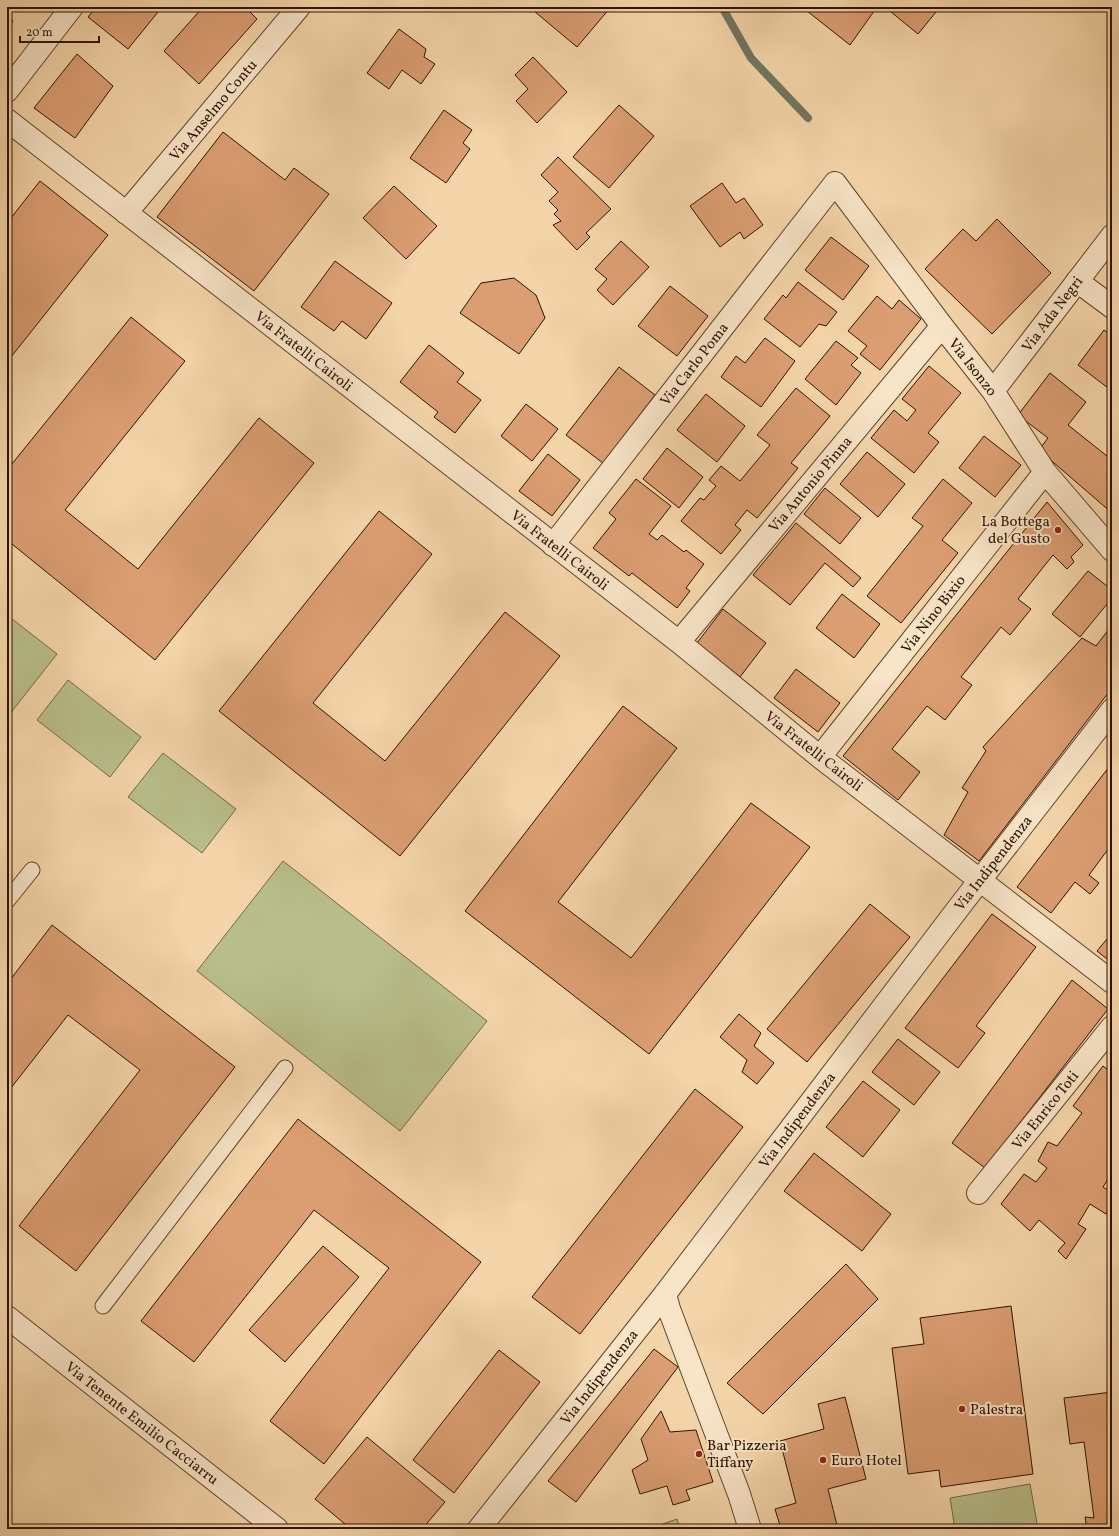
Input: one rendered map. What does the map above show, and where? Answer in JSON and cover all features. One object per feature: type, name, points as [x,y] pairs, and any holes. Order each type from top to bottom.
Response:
[{"type":"street","points":[[7,91],[72,7]]},
{"type":"street","name":"Via Anselmo Contu","points":[[126,214],[299,7]]},
{"type":"street","name":"Via Fratelli Cairoli","points":[[7,120],[678,642],[820,757],[1112,982]]},
{"type":"street","name":"Via Isonzo","points":[[834,183],[993,391],[1045,472],[1112,550]]},
{"type":"street","name":"Via Carlo Poma","points":[[553,545],[834,183]]},
{"type":"street","name":"Via Ada Negri","points":[[993,391],[1112,236]]},
{"type":"street","points":[[1077,281],[1112,307]]},
{"type":"street","name":"Via Antonio Pinna","points":[[678,642],[942,326]]},
{"type":"street","name":"Via Nino Bixio","points":[[820,757],[1045,472]]},
{"type":"street","name":"Via Indipendenza","points":[[479,1529],[665,1294],[980,880],[1112,710]]},
{"type":"street","name":"Via Enrico Toti","points":[[978,1193],[1112,1026]]},
{"type":"street","points":[[665,1294],[669,1309],[739,1494],[750,1529]]},
{"type":"street","name":"Via Tenente Emilio Cacciarru","points":[[7,1317],[276,1529]]},
{"type":"lane","points":[[7,901],[32,870]]},
{"type":"lane","points":[[103,1306],[285,1068]]},
{"type":"green space","points":[[7,615],[57,654],[9,715],[7,713]]},
{"type":"green space","points":[[68,680],[141,737],[110,777],[37,720]]},
{"type":"green space","points":[[163,753],[236,809],[202,853],[128,797]]},
{"type":"green space","points":[[283,861],[487,1021],[400,1131],[197,971]]},
{"type":"green space","points":[[1030,1484],[1038,1529],[955,1529],[950,1498]]},
{"type":"green space","points":[[677,1519],[680,1529],[648,1529]]},
{"type":"building","points":[[96,7],[162,7],[128,49],[88,17]]},
{"type":"building","points":[[203,7],[245,7],[257,19],[199,84],[164,51]]},
{"type":"building","points":[[538,7],[610,8],[577,47],[534,11]]},
{"type":"building","points":[[802,7],[877,7],[850,45]]},
{"type":"building","points":[[885,7],[940,7],[918,34]]},
{"type":"building","points":[[7,16],[13,21],[7,28]]},
{"type":"building","points":[[399,29],[426,49],[424,57],[435,64],[421,84],[402,70],[389,89],[367,73]]},
{"type":"building","points":[[77,54],[113,86],[75,138],[34,108]]},
{"type":"building","points":[[533,57],[567,92],[537,123],[516,101],[528,89],[515,75]]},
{"type":"building","points":[[619,105],[654,136],[609,188],[573,157]]},
{"type":"building","points":[[444,110],[472,130],[463,143],[470,149],[446,183],[410,158]]},
{"type":"building","points":[[223,132],[285,180],[294,168],[329,194],[254,291],[157,217]]},
{"type":"building","points":[[558,157],[611,209],[586,233],[590,237],[577,250],[553,225],[561,221],[554,214],[558,210],[549,201],[558,192],[541,175]]},
{"type":"building","points":[[40,181],[108,235],[7,362],[7,223]]},
{"type":"building","points":[[722,183],[736,203],[744,198],[763,225],[744,239],[740,232],[720,247],[690,206]]},
{"type":"building","points":[[394,186],[437,226],[406,259],[363,218]]},
{"type":"building","points":[[997,219],[1051,273],[992,334],[925,269],[963,229],[976,241]]},
{"type":"building","points":[[831,237],[869,266],[843,300],[805,270]]},
{"type":"building","points":[[621,241],[649,267],[613,305],[597,290],[607,279],[595,269]]},
{"type":"building","points":[[335,261],[392,303],[366,339],[342,321],[334,331],[301,307]]},
{"type":"building","points":[[514,278],[536,295],[545,318],[519,354],[460,313],[481,283]]},
{"type":"building","points":[[798,282],[837,312],[826,326],[819,324],[800,347],[764,319],[783,295],[786,298]]},
{"type":"building","points":[[670,286],[708,316],[677,356],[638,326]]},
{"type":"building","points":[[877,296],[892,309],[899,300],[921,319],[880,370],[860,354],[867,346],[848,331]]},
{"type":"building","points":[[131,317],[185,361],[65,510],[138,569],[259,418],[314,463],[155,660],[7,540],[7,470]]},
{"type":"building","points":[[1104,330],[1112,336],[1112,391],[1078,365]]},
{"type":"building","points":[[765,338],[795,361],[761,407],[721,377],[736,356],[745,363]]},
{"type":"building","points":[[836,341],[858,358],[851,365],[861,373],[836,405],[805,379]]},
{"type":"building","points":[[429,345],[464,373],[457,382],[481,400],[455,433],[434,417],[438,412],[400,382]]},
{"type":"building","points":[[929,366],[961,393],[928,433],[939,442],[914,473],[871,438],[894,410],[907,421],[916,410],[902,399]]},
{"type":"building","points":[[619,367],[655,395],[603,463],[566,435]]},
{"type":"building","points":[[1050,373],[1086,402],[1068,425],[1112,460],[1112,513],[1039,450],[1048,438],[1018,415]]},
{"type":"building","points":[[796,388],[830,416],[791,463],[798,468],[757,518],[747,510],[735,525],[741,530],[721,554],[681,521],[700,498],[704,500],[716,486],[709,480],[721,466],[740,481],[770,445],[757,435]]},
{"type":"building","points":[[706,394],[745,426],[717,462],[677,430]]},
{"type":"building","points":[[526,404],[558,429],[532,461],[501,436]]},
{"type":"building","points":[[984,436],[1021,465],[995,497],[959,468]]},
{"type":"building","points":[[667,448],[703,477],[679,508],[643,479]]},
{"type":"building","points":[[867,452],[905,484],[878,517],[840,484]]},
{"type":"building","points":[[548,454],[580,480],[552,516],[519,491]]},
{"type":"building","points":[[636,479],[671,506],[649,534],[657,540],[662,535],[684,552],[686,550],[704,564],[686,588],[690,591],[677,608],[632,573],[629,576],[593,548],[616,519],[609,513]]},
{"type":"building","points":[[943,479],[972,503],[942,540],[958,553],[901,623],[867,596],[923,526],[912,518]]},
{"type":"building","points":[[825,488],[861,518],[840,544],[804,514]]},
{"type":"building","points":[[1047,502],[1083,545],[1071,557],[1074,562],[1067,569],[1053,555],[1018,599],[1031,609],[1010,635],[1001,627],[961,677],[972,685],[945,720],[927,706],[892,749],[920,772],[898,800],[843,756]]},
{"type":"building","points":[[379,511],[432,554],[313,703],[385,761],[505,612],[560,656],[400,856],[219,711]]},
{"type":"building","points":[[796,523],[861,578],[853,587],[825,563],[790,605],[753,575]]},
{"type":"building","points":[[1088,571],[1112,590],[1112,598],[1080,637],[1052,614]]},
{"type":"building","points":[[842,594],[880,624],[854,658],[816,628]]},
{"type":"building","points":[[723,609],[766,643],[740,677],[697,643]]},
{"type":"building","points":[[1112,625],[1112,688],[979,861],[944,835],[968,792],[962,788],[986,751],[983,747],[1082,638],[1096,646]]},
{"type":"building","points":[[796,669],[840,703],[818,732],[774,698]]},
{"type":"building","points":[[623,706],[677,748],[558,902],[631,958],[751,803],[810,847],[649,1054],[465,911]]},
{"type":"building","points":[[1112,763],[1112,844],[1089,875],[1099,883],[1090,894],[1075,882],[1051,913],[1017,887]]},
{"type":"building","points":[[870,904],[910,937],[807,1062],[767,1029]]},
{"type":"building","points":[[992,914],[1036,947],[976,1026],[985,1033],[958,1068],[905,1028]]},
{"type":"building","points":[[52,925],[235,1067],[76,1271],[19,1226],[140,1070],[68,1015],[7,1093],[7,984]]},
{"type":"building","points":[[1112,933],[1112,963],[1097,951]]},
{"type":"building","points":[[1072,980],[1108,1009],[985,1168],[952,1143]]},
{"type":"building","points":[[739,1014],[761,1033],[754,1046],[774,1063],[757,1084],[742,1072],[747,1060],[720,1037]]},
{"type":"building","points":[[898,1039],[940,1072],[914,1105],[872,1072]]},
{"type":"building","points":[[1103,1066],[1112,1073],[1112,1173],[1103,1187],[1112,1193],[1112,1204],[1106,1214],[1090,1204],[1078,1224],[1086,1229],[1066,1259],[1058,1251],[1065,1243],[1039,1220],[1030,1231],[1001,1204],[1024,1174],[1036,1182],[1047,1168],[1038,1161],[1048,1142],[1057,1146],[1082,1113],[1073,1106]]},
{"type":"building","points":[[863,1081],[900,1110],[863,1157],[826,1127]]},
{"type":"building","points":[[695,1089],[743,1127],[580,1334],[532,1297]]},
{"type":"building","points":[[298,1119],[481,1262],[324,1464],[270,1421],[389,1268],[314,1210],[194,1362],[141,1321]]},
{"type":"building","points":[[814,1153],[891,1214],[862,1251],[784,1191]]},
{"type":"building","points":[[323,1246],[359,1277],[285,1362],[249,1330]]},
{"type":"building","points":[[846,1264],[878,1299],[763,1414],[727,1383]]},
{"type":"building","name":"Palestra","points":[[1011,1306],[1033,1474],[941,1487],[939,1470],[908,1474],[892,1348],[924,1344],[920,1318]]},
{"type":"building","points":[[654,1349],[678,1367],[576,1502],[548,1481]]},
{"type":"building","points":[[499,1350],[540,1382],[454,1493],[413,1460]]},
{"type":"building","points":[[1112,1392],[1112,1529],[1087,1529],[1085,1517],[1094,1518],[1084,1442],[1070,1444],[1064,1398]]},
{"type":"building","name":"Euro Hotel","points":[[845,1397],[866,1479],[828,1489],[838,1529],[781,1529],[775,1509],[796,1503],[780,1441],[824,1429],[818,1404]]},
{"type":"building","points":[[661,1411],[670,1432],[696,1430],[713,1482],[686,1490],[690,1500],[673,1505],[667,1486],[640,1494],[632,1470],[648,1460],[641,1439]]},
{"type":"building","points":[[367,1437],[445,1502],[422,1529],[351,1529],[315,1499]]},
{"type":"waterway","points":[[722,7],[751,58],[808,118]]},
{"type":"place","name":"La Bottega del Gusto","points":[[1058,530]]},
{"type":"place","name":"Palestra","points":[[962,1409]]},
{"type":"place","name":"Bar Pizzeria Tiffany","points":[[699,1454]]},
{"type":"place","name":"Euro Hotel","points":[[823,1460]]}]
